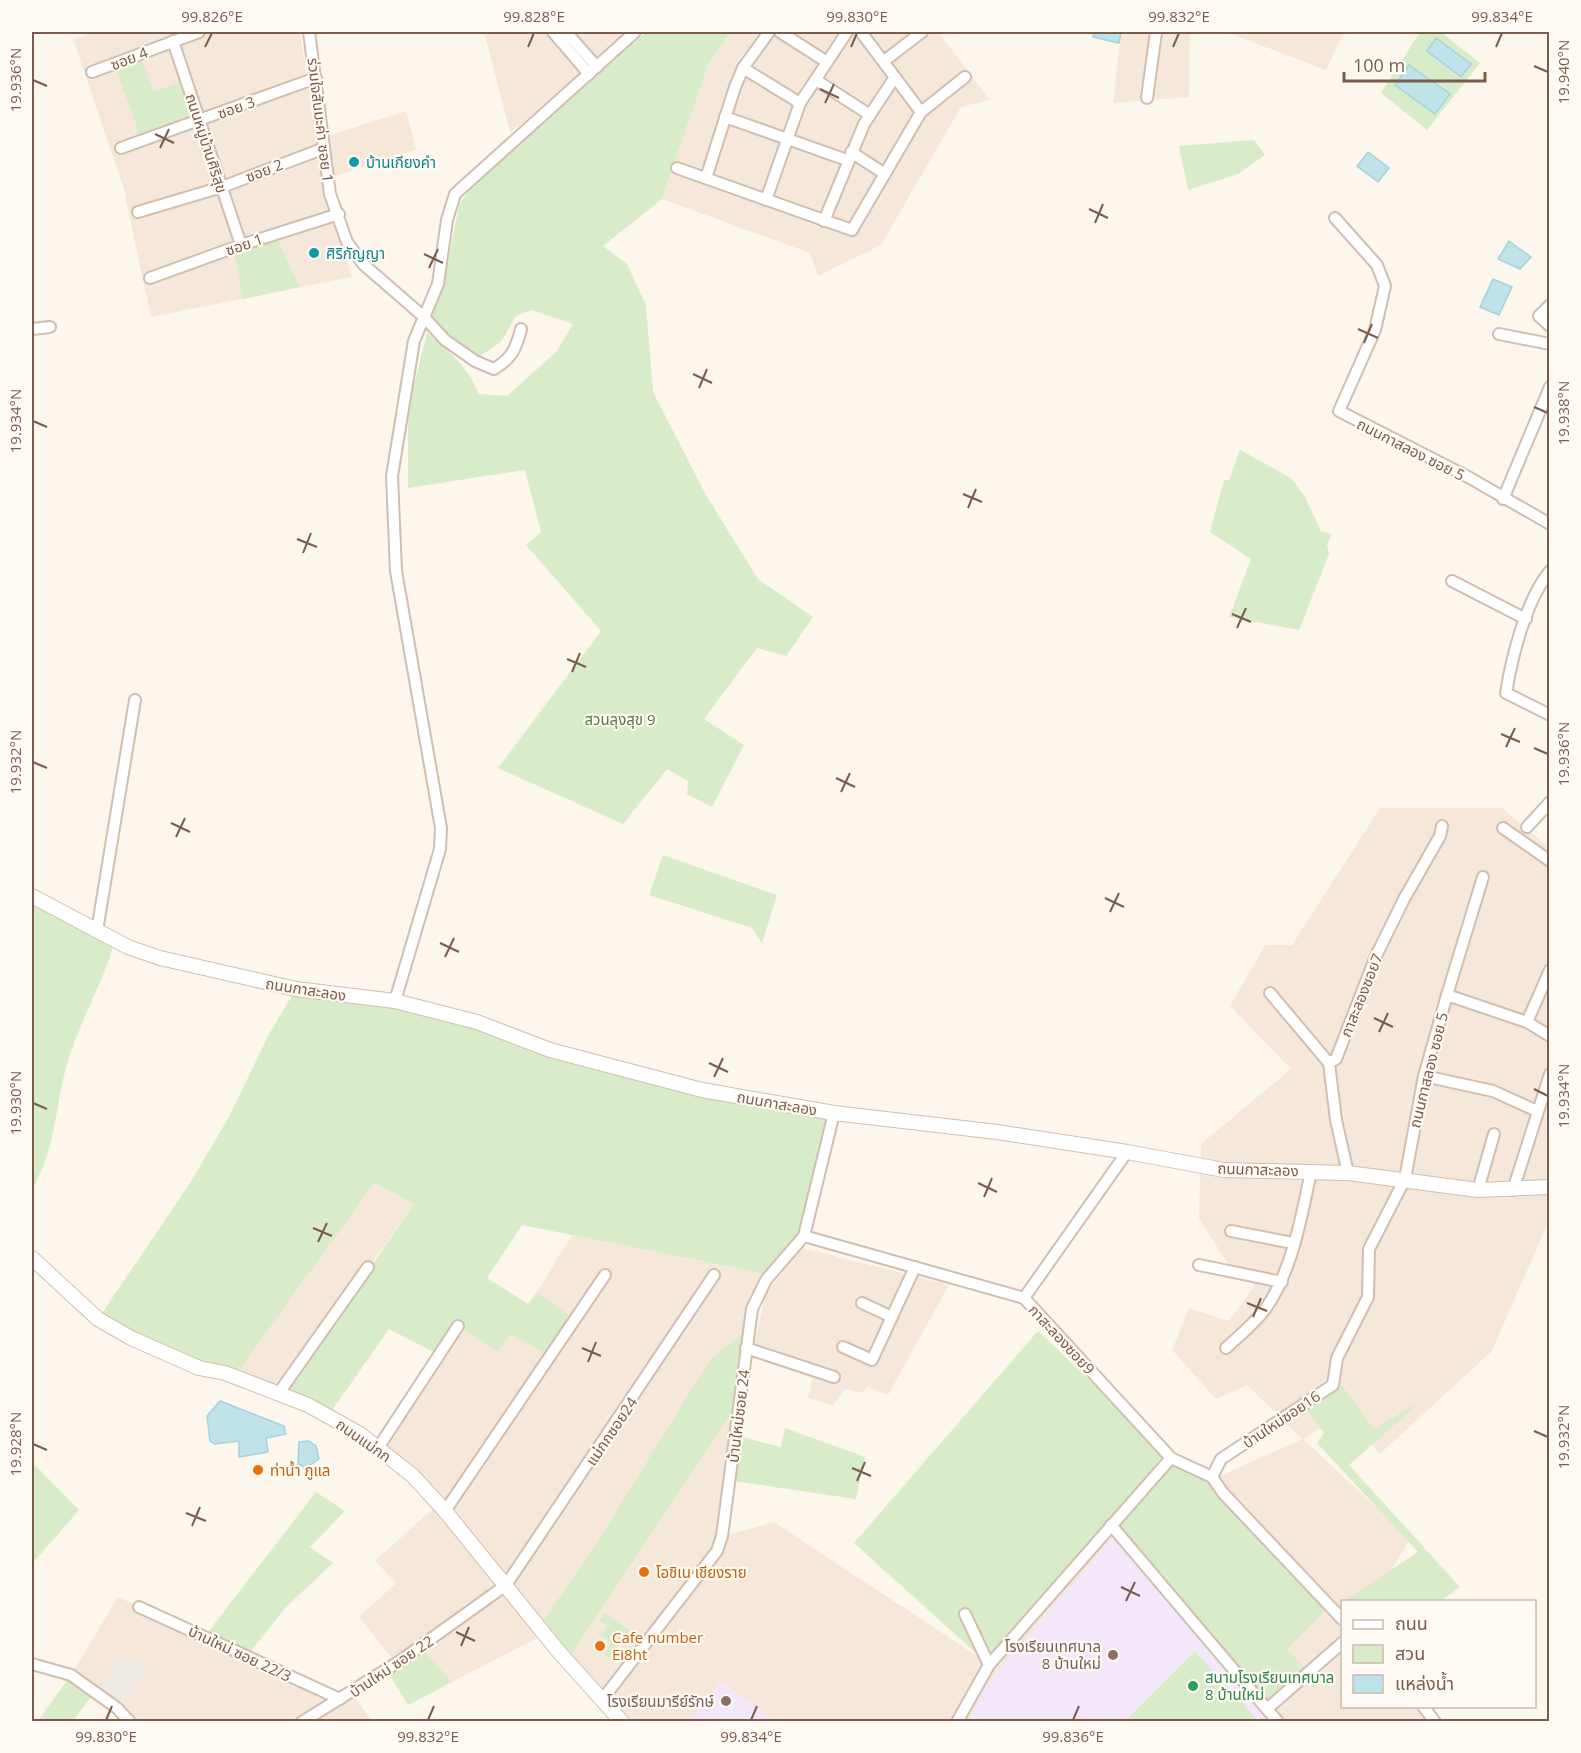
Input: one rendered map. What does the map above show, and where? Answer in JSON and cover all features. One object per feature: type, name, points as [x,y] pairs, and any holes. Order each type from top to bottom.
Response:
[{"type":"street","name":"ซอย 4","points":[[92,72],[199,32]]},
{"type":"street","name":"ร่วมใจสันมะค่า ซอย 1","points":[[309,32],[316,78],[322,149],[330,194],[339,214],[347,242],[363,264],[424,317],[445,340],[475,361],[494,369],[509,360],[516,349],[521,329]]},
{"type":"street","points":[[553,32],[567,35],[593,70]]},
{"type":"street","points":[[395,1001],[440,849],[441,828],[396,571],[392,476],[414,341],[438,284],[447,220],[455,194],[635,32]]},
{"type":"street","points":[[706,178],[743,68],[769,32]]},
{"type":"street","points":[[780,32],[827,62]]},
{"type":"street","points":[[766,200],[800,103],[847,32]]},
{"type":"street","points":[[861,32],[921,112]]},
{"type":"street","points":[[884,61],[922,32]]},
{"type":"street","points":[[1147,98],[1156,32]]},
{"type":"street","name":"ถนนหมู่บ้านศิริสุข","points":[[173,41],[241,245]]},
{"type":"street","points":[[743,68],[800,103]]},
{"type":"street","points":[[825,221],[849,156],[870,115],[895,77]]},
{"type":"street","points":[[677,168],[852,230],[921,112],[965,77]]},
{"type":"street","name":"ซอย 3","points":[[121,148],[316,78]]},
{"type":"street","points":[[816,80],[870,115]]},
{"type":"street","points":[[725,117],[786,140],[849,156],[885,174]]},
{"type":"street","name":"ซอย 2","points":[[138,213],[222,187],[322,149]]},
{"type":"street","name":"ซอย 1","points":[[150,278],[241,245],[339,214]]},
{"type":"street","name":"ถนนกาสลอง ซอย 5","points":[[1335,218],[1377,265],[1385,286],[1375,330],[1339,411],[1550,524]]},
{"type":"street","points":[[1550,305],[1539,316],[1550,326]]},
{"type":"street","points":[[32,329],[50,327]]},
{"type":"street","points":[[1499,334],[1549,340]]},
{"type":"street","points":[[1503,498],[1550,387]]},
{"type":"street","points":[[1550,571],[1539,584],[1526,619],[1506,693],[1550,715]]},
{"type":"street","points":[[1452,581],[1526,619]]},
{"type":"street","points":[[97,931],[135,700]]},
{"type":"street","points":[[1527,827],[1550,802]]},
{"type":"street","name":"กาสะลองซอย7","points":[[1329,1063],[1336,1059],[1376,956],[1440,836],[1442,826]]},
{"type":"street","points":[[1503,828],[1550,861]]},
{"type":"street","points":[[1447,995],[1483,877]]},
{"type":"street","name":"ถนนกาสะลอง","points":[[32,896],[128,947],[212,971],[296,989],[395,1001],[477,1022],[550,1050],[702,1090],[834,1113],[997,1132],[1224,1170],[1348,1173],[1478,1190],[1550,1187]]},
{"type":"street","points":[[1527,1022],[1550,970]]},
{"type":"street","points":[[1270,993],[1329,1063],[1336,1120],[1348,1173]]},
{"type":"street","name":"ถนนกาสลอง ซอย 5","points":[[1405,1179],[1424,1076],[1447,995],[1527,1022],[1550,1036]]},
{"type":"street","points":[[1513,1190],[1550,1074]]},
{"type":"street","points":[[1424,1076],[1492,1091],[1537,1111]]},
{"type":"street","name":"บ้านใหม่ซอย 24","points":[[602,1700],[717,1551],[722,1536],[752,1309],[766,1280],[804,1236],[834,1113]]},
{"type":"street","points":[[1478,1190],[1494,1134]]},
{"type":"street","name":"กาสะลองซอย9","points":[[1127,1152],[1024,1298],[1171,1458]]},
{"type":"street","points":[[1226,1348],[1266,1308],[1282,1282],[1300,1223],[1311,1171]]},
{"type":"street","name":"บ้านใหม่ซอย16","points":[[1212,1477],[1221,1458],[1333,1384],[1337,1358],[1368,1297],[1370,1249],[1405,1179]]},
{"type":"street","points":[[1231,1231],[1293,1243]]},
{"type":"street","points":[[804,1236],[1024,1298]]},
{"type":"street","name":"ถนนแม่กก","points":[[33,1264],[98,1319],[131,1338],[199,1368],[225,1373],[318,1410],[360,1434],[413,1476],[445,1511],[559,1652],[622,1722]]},
{"type":"street","points":[[1198,1265],[1282,1282]]},
{"type":"street","points":[[278,1394],[368,1267]]},
{"type":"street","points":[[843,1347],[872,1360],[915,1267]]},
{"type":"street","points":[[445,1511],[605,1275]]},
{"type":"street","name":"แม่กกซอย24","points":[[506,1586],[714,1275]]},
{"type":"street","points":[[862,1304],[892,1317]]},
{"type":"street","points":[[378,1448],[458,1326]]},
{"type":"street","points":[[746,1348],[834,1377]]},
{"type":"street","points":[[957,1722],[989,1665],[1171,1458],[1212,1477],[1223,1492],[1341,1618]]},
{"type":"street","points":[[1111,1525],[1278,1722]]},
{"type":"street","name":"บ้านใหม่ ซอย 22","points":[[302,1722],[400,1661],[506,1586]]},
{"type":"street","name":"บ้านใหม่ ซอย 22/3","points":[[139,1607],[340,1699]]},
{"type":"street","points":[[965,1614],[989,1665]]},
{"type":"street","points":[[1267,1709],[1341,1644]]},
{"type":"street","points":[[32,1664],[71,1675],[117,1708],[130,1722]]},
{"type":"street","points":[[1424,1708],[1435,1722]]},
{"type":"shaded area","points":[[95,32],[300,32],[322,179],[352,277],[151,317],[123,186],[73,39]]},
{"type":"shaded area","points":[[484,32],[626,32],[528,120],[510,132]]},
{"type":"shaded area","points":[[731,32],[938,32],[990,100],[961,107],[881,245],[818,276],[810,253],[662,199],[708,65]]},
{"type":"shaded area","points":[[1121,32],[1190,32],[1189,97],[1113,103]]},
{"type":"shaded area","points":[[1226,32],[1344,32],[1326,70]]},
{"type":"shaded area","points":[[406,111],[416,150],[331,177],[325,137]]},
{"type":"shaded area","points":[[1380,808],[1502,808],[1549,848],[1549,1220],[1492,1351],[1380,1454],[1344,1414],[1303,1439],[1410,1539],[1374,1600],[1341,1600],[1341,1708],[1417,1708],[1428,1721],[616,1721],[545,1634],[452,1682],[424,1650],[399,1667],[359,1617],[396,1583],[375,1561],[438,1504],[378,1448],[458,1326],[511,1334],[550,1355],[571,1316],[537,1292],[572,1235],[771,1275],[758,1294],[723,1536],[774,1522],[989,1664],[1111,1525],[1302,1439],[1247,1385],[1216,1399],[1172,1350],[1189,1308],[1229,1321],[1255,1285],[1231,1268],[1199,1219],[1201,1144],[1291,1069],[1230,1006],[1265,945],[1292,945]]},
{"type":"shaded area","points":[[373,1183],[414,1204],[278,1394],[234,1377]]},
{"type":"shaded area","points":[[803,1248],[949,1285],[888,1395],[867,1387],[863,1393],[845,1389],[833,1406],[808,1398],[813,1374],[753,1350],[766,1293]]},
{"type":"shaded area","name":"โรงเรียนเทศบาล 8 บ้านใหม่","points":[[1114,1536],[1271,1722],[969,1722],[983,1689]]},
{"type":"shaded area","points":[[118,1597],[340,1699],[352,1693],[372,1721],[130,1721],[71,1675]]},
{"type":"shaded area","points":[[122,1654],[149,1667],[119,1710],[96,1693]]},
{"type":"shaded area","name":"โรงเรียนมารีย์รักษ์","points":[[720,1681],[776,1721],[689,1722]]},
{"type":"green space","name":"สวนลุงสุข 9","points":[[646,32],[731,32],[708,65],[662,199],[603,246],[627,264],[646,305],[653,392],[706,495],[758,579],[813,617],[786,656],[757,648],[704,719],[744,745],[712,807],[687,794],[688,781],[667,769],[623,824],[498,768],[601,631],[526,545],[541,532],[525,470],[408,488],[408,409],[427,333],[464,368],[479,394],[507,396],[557,351],[573,324],[531,310],[516,316],[501,342],[480,356],[457,343],[431,316],[443,290],[459,205],[470,189]]},
{"type":"green space","points":[[1420,32],[1441,32],[1480,63],[1427,130],[1381,93]]},
{"type":"green space","points":[[141,57],[153,92],[180,82],[193,115],[140,136],[115,66]]},
{"type":"green space","points":[[1254,140],[1265,155],[1238,174],[1188,190],[1179,146]]},
{"type":"green space","points":[[276,237],[300,287],[243,299],[234,252]]},
{"type":"green space","points":[[1240,450],[1291,478],[1304,495],[1321,531],[1332,534],[1327,544],[1329,554],[1299,630],[1229,617],[1251,559],[1210,532],[1224,480],[1229,480]]},
{"type":"green space","points":[[663,855],[777,895],[762,943],[752,928],[649,895]]},
{"type":"green space","points":[[32,896],[115,940],[105,971],[68,1061],[47,1156],[32,1189]]},
{"type":"green space","points":[[296,989],[359,997],[540,1046],[834,1113],[804,1236],[771,1275],[522,1225],[487,1278],[528,1304],[537,1292],[571,1316],[550,1356],[511,1334],[498,1351],[458,1326],[439,1355],[389,1329],[328,1416],[283,1395],[414,1204],[374,1183],[234,1377],[98,1319],[190,1183],[229,1117],[269,1034]]},
{"type":"green space","points":[[749,1328],[739,1402],[567,1661],[539,1627],[598,1541],[710,1360]]},
{"type":"green space","points":[[1038,1331],[1171,1458],[1212,1477],[1330,1606],[1287,1649],[1309,1673],[1267,1709],[1112,1526],[989,1665],[854,1543]]},
{"type":"green space","points":[[1342,1386],[1374,1429],[1420,1402],[1349,1465],[1460,1587],[1442,1600],[1346,1600],[1418,1552],[1317,1443],[1324,1433],[1307,1410]]},
{"type":"green space","points":[[785,1428],[865,1457],[856,1499],[734,1481],[742,1437],[781,1447]]},
{"type":"green space","points":[[32,1462],[79,1510],[32,1564]]},
{"type":"green space","points":[[316,1492],[345,1511],[310,1547],[333,1563],[285,1608],[248,1655],[205,1636]]},
{"type":"green space","points":[[603,1613],[630,1630],[610,1658],[604,1655],[611,1643],[602,1634],[607,1625],[600,1621]]},
{"type":"green space","points":[[424,1650],[452,1682],[408,1705],[389,1674]]},
{"type":"green space","name":"สนามโรงเรียนเทศบาล 8 บ้านใหม่","points":[[1195,1651],[1258,1721],[1125,1721]]},
{"type":"green space","points":[[68,1679],[92,1695],[73,1721],[37,1722]]},
{"type":"water","points":[[1094,32],[1121,32],[1119,43],[1093,37]]},
{"type":"water","points":[[1436,38],[1471,64],[1461,77],[1427,51]]},
{"type":"water","points":[[1409,65],[1450,94],[1435,114],[1395,85]]},
{"type":"water","points":[[1368,152],[1389,168],[1378,182],[1357,166]]},
{"type":"water","points":[[1509,241],[1531,257],[1520,269],[1498,259]]},
{"type":"water","points":[[1493,279],[1512,287],[1499,315],[1480,307]]},
{"type":"water","points":[[220,1401],[284,1426],[286,1434],[266,1438],[268,1452],[239,1457],[239,1441],[215,1444],[210,1441],[207,1416]]},
{"type":"water","points":[[309,1441],[316,1446],[319,1459],[306,1468],[298,1464],[299,1442]]},
{"type":"place","name":"บ้านเกียงคำ","points":[[354,162]]},
{"type":"place","name":"ศิริกัญญา","points":[[314,253]]},
{"type":"place","name":"ท่าน้ำ ภูแล","points":[[258,1470]]},
{"type":"place","name":"โอชิเน เชียงราย","points":[[644,1572]]},
{"type":"place","name":"Cafe number Ei8ht","points":[[600,1646]]},
{"type":"place","name":"โรงเรียนเทศบาล 8 บ้านใหม่","points":[[1113,1655]]},
{"type":"place","name":"สนามโรงเรียนเทศบาล 8 บ้านใหม่","points":[[1193,1686]]},
{"type":"place","name":"โรงเรียนมารีย์รักษ์","points":[[726,1701]]}]
